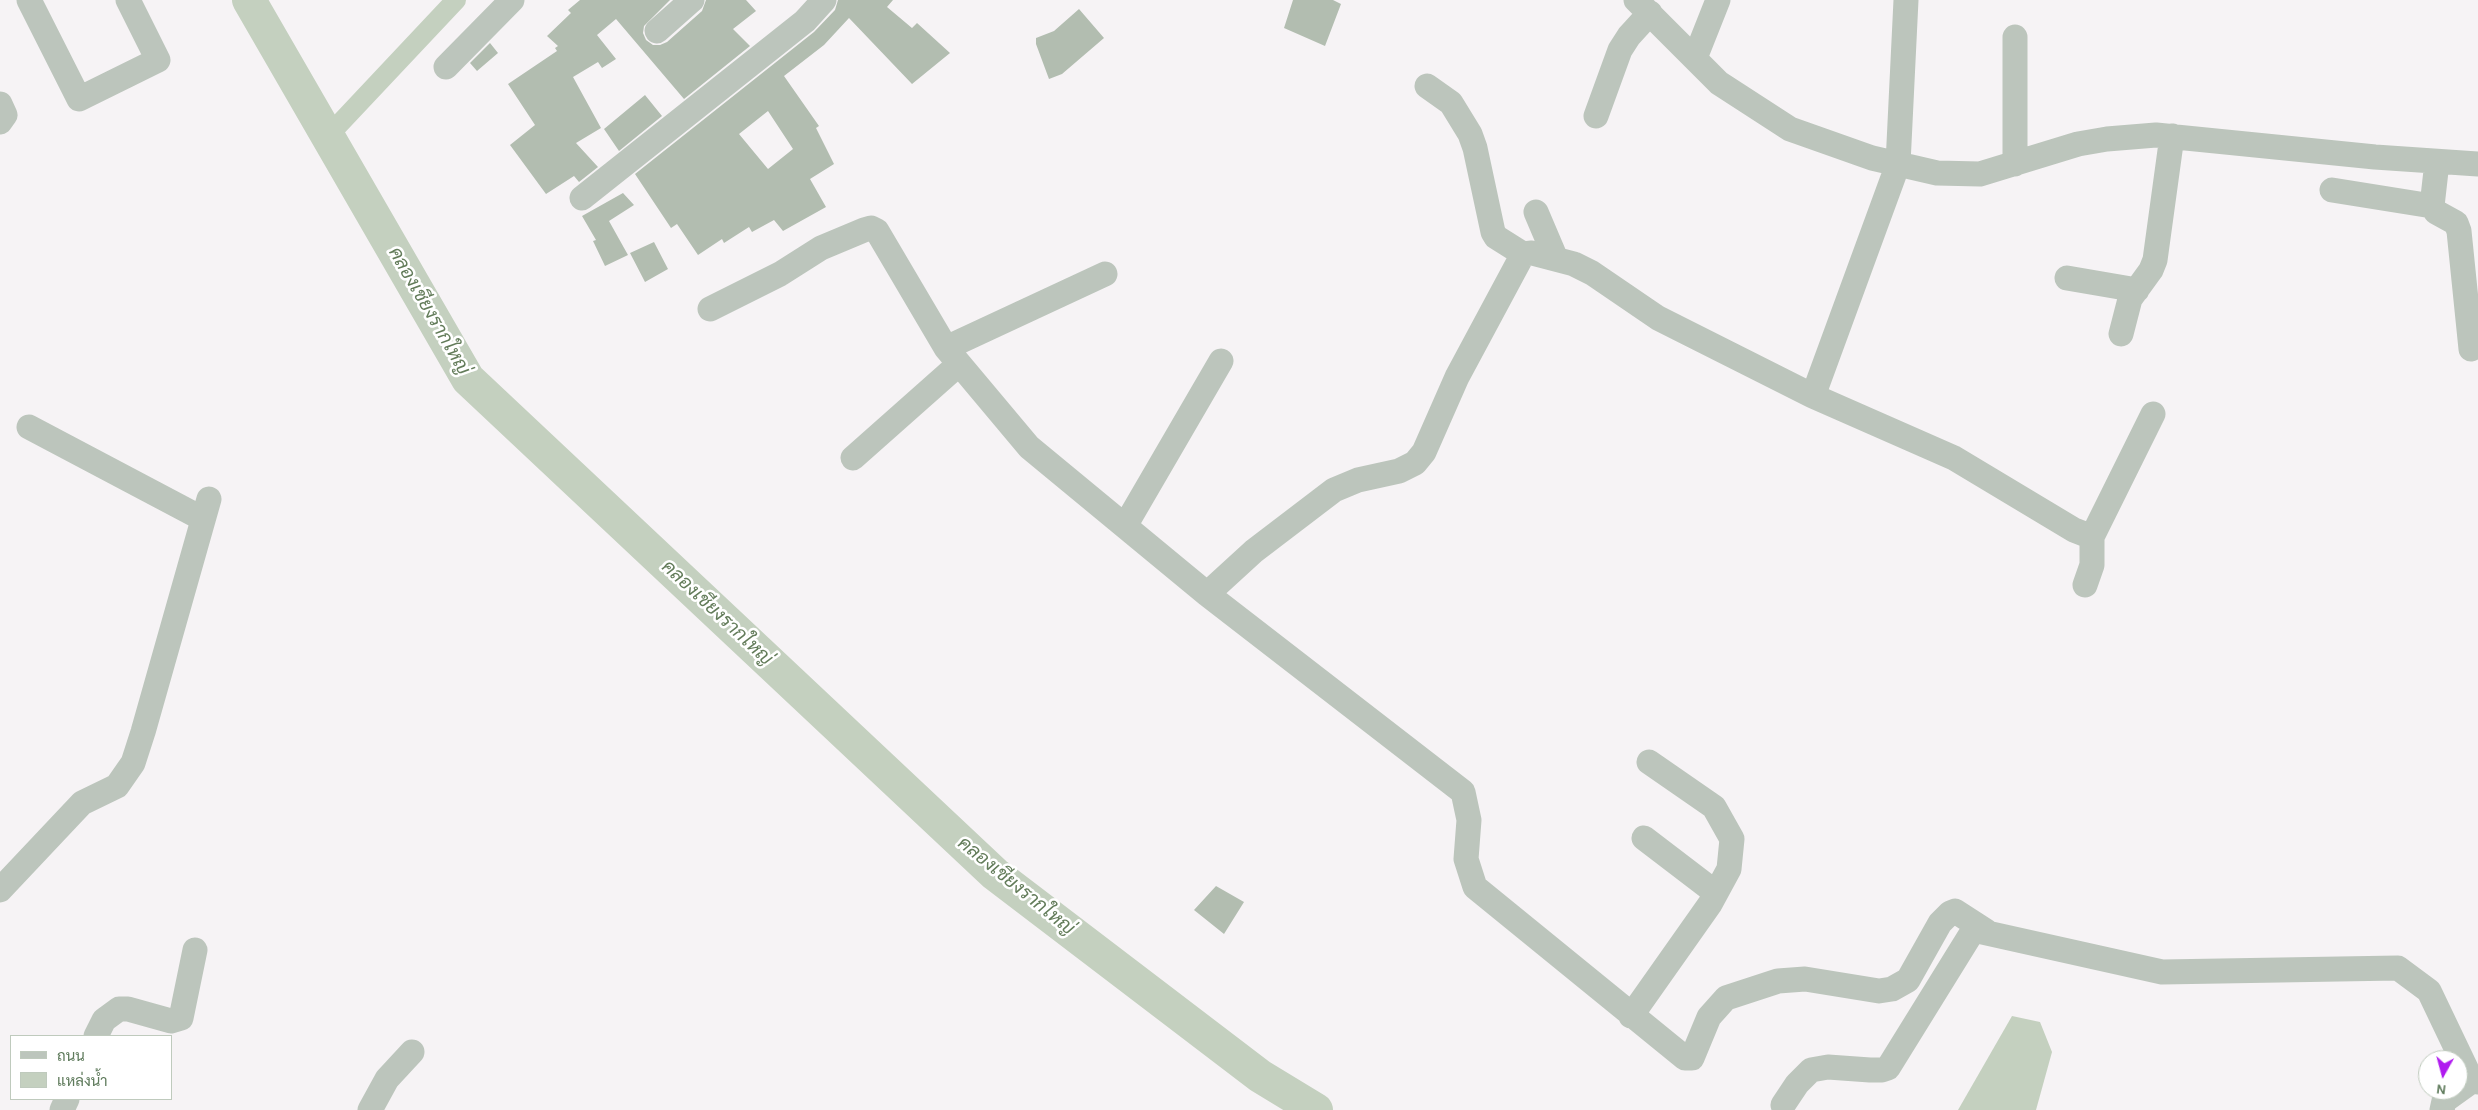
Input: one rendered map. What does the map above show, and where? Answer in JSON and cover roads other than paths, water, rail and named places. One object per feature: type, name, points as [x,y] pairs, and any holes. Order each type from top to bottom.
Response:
[{"type":"street","points":[[29,0],[79,99],[158,60],[128,0]]},
{"type":"street","points":[[446,67],[512,0]]},
{"type":"street","points":[[657,31],[692,0]]},
{"type":"street","points":[[582,198],[805,21],[824,0]]},
{"type":"street","points":[[1695,58],[1718,0]]},
{"type":"street","points":[[1813,396],[1898,164],[1906,0]]},
{"type":"street","points":[[1596,116],[1620,50],[1643,6],[1719,83],[1790,129],[1872,158],[1937,173],[1980,174],[2078,144],[2107,139],[2156,135],[2437,162],[2478,164]]},
{"type":"street","points":[[2015,37],[2015,164]]},
{"type":"street","points":[[1427,86],[1450,103],[1470,134],[1475,148],[1492,232],[1496,237],[1523,254],[1532,253],[1574,264],[1592,273],[1658,318],[1813,396],[1954,458],[2084,535],[2092,565],[2085,585]]},
{"type":"street","points":[[0,104],[5,115],[0,122]]},
{"type":"street","points":[[2122,334],[2130,299],[2151,270],[2159,244],[2172,136]]},
{"type":"street","points":[[2437,162],[2432,206],[2436,212],[2456,223],[2460,232],[2471,349]]},
{"type":"street","points":[[2332,190],[2432,206]]},
{"type":"street","points":[[1536,212],[1556,259]]},
{"type":"street","points":[[710,309],[780,274],[821,248],[870,228],[877,231],[953,356],[1029,447],[1206,594],[1463,792],[1469,820],[1466,859],[1476,887],[1631,1016],[1685,1058],[1692,1058],[1709,1017],[1726,998],[1778,981],[1805,980],[1879,991],[1892,989],[1908,980],[1940,923],[1969,920],[2162,972],[2398,968],[2429,991],[2475,1082],[2444,1100],[2442,1110]]},
{"type":"street","points":[[1206,594],[1254,551],[1334,490],[1358,480],[1399,471],[1415,463],[1424,452],[1457,377],[1523,254]]},
{"type":"street","points":[[853,458],[953,356],[1105,274]]},
{"type":"street","points":[[2067,278],[2136,290]]},
{"type":"street","points":[[1125,526],[1221,361]]},
{"type":"street","points":[[2084,535],[2153,414]]},
{"type":"street","points":[[0,890],[82,803],[117,786],[133,763],[206,509],[30,427]]},
{"type":"street","points":[[1631,1016],[1716,893],[1729,868],[1732,839],[1714,807],[1649,762]]},
{"type":"street","points":[[1644,838],[1716,893]]},
{"type":"street","points":[[1783,1105],[1797,1084],[1811,1070],[1828,1067],[1876,1070],[1888,1068],[1971,934],[1978,931],[1969,920]]},
{"type":"street","points":[[96,1035],[104,1020],[119,1009],[128,1009],[171,1021],[181,1018],[195,950]]},
{"type":"street","points":[[370,1110],[387,1079],[412,1052]]},
{"type":"water","points":[[2012,1016],[2040,1022],[2052,1052],[2036,1110],[1958,1110]]},
{"type":"waterway","name":"คลองเชียงรากใหญ่","points":[[249,0],[468,379],[995,874],[1260,1076],[1316,1110]]},
{"type":"waterway","points":[[328,136],[456,0]]}]
